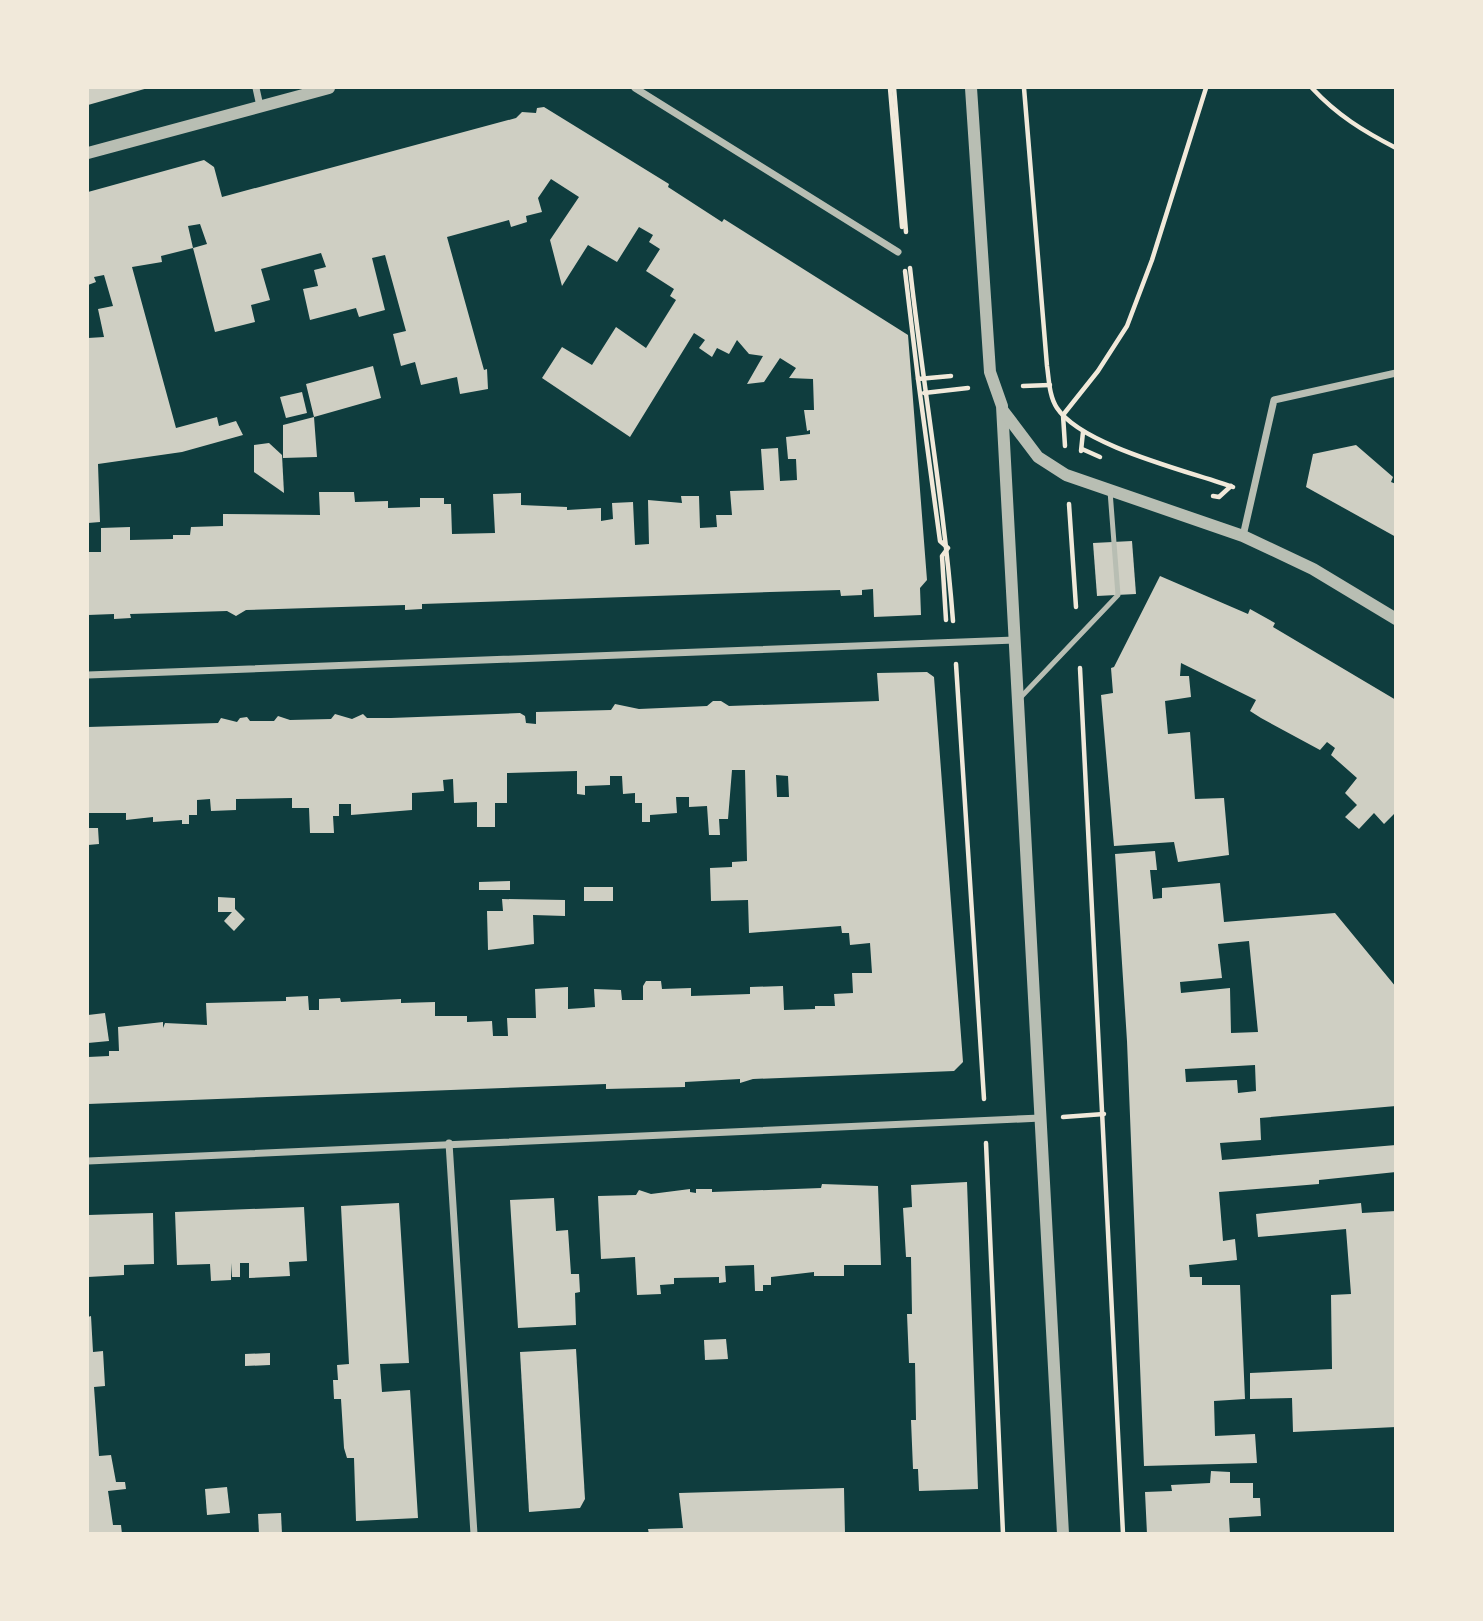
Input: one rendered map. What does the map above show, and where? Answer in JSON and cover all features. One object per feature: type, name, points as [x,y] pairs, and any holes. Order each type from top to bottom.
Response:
[{"type":"street","points":[[256,88],[260,106]]},
{"type":"street","points":[[88,153],[329,88]]},
{"type":"street","points":[[635,88],[898,252]]},
{"type":"street","points":[[971,88],[989,372],[1012,426],[1038,457],[1066,475],[1243,536],[1313,569],[1395,619]]},
{"type":"street","points":[[1243,536],[1273,400],[1395,373]]},
{"type":"street","points":[[1002,407],[1063,1534]]},
{"type":"street","points":[[88,675],[1015,640]]},
{"type":"street","points":[[88,1161],[1041,1118]]},
{"type":"street","points":[[449,1143],[474,1534]]},
{"type":"lane","points":[[1018,700],[1118,595],[1110,490]]},
{"type":"path","points":[[892,88],[905,238]]},
{"type":"path","points":[[1024,88],[1051,397],[1063,415],[1083,432],[1102,442],[1253,493]]},
{"type":"path","points":[[1123,1534],[1104,1114],[1063,415],[1098,371],[1127,326],[1152,260],[1206,88]]},
{"type":"path","points":[[1312,88],[1330,107],[1359,129],[1395,148]]},
{"type":"path","points":[[904,260],[940,541],[948,548]]},
{"type":"path","points":[[909,264],[920,379],[948,548],[951,643],[986,1122],[1003,1534]]},
{"type":"path","points":[[920,379],[951,376]]},
{"type":"path","points":[[1081,459],[1083,432]]},
{"type":"path","points":[[1206,494],[1219,497],[1231,486]]},
{"type":"path","points":[[1041,1118],[1104,1114]]},
{"type":"building","points":[[88,88],[148,88],[88,105]]},
{"type":"building","points":[[544,107],[669,184],[668,187],[722,222],[724,219],[908,335],[927,580],[920,588],[921,615],[874,617],[873,589],[862,590],[862,595],[841,596],[840,590],[422,604],[422,609],[405,610],[405,605],[246,610],[236,616],[227,611],[130,614],[131,618],[114,619],[114,614],[88,615],[88,552],[101,552],[101,528],[130,527],[130,540],[173,539],[173,535],[190,535],[191,527],[223,526],[223,514],[320,515],[319,492],[354,492],[355,502],[388,501],[388,508],[420,507],[420,498],[444,498],[444,504],[451,504],[452,534],[495,533],[493,494],[521,493],[521,505],[567,507],[567,510],[601,508],[601,521],[613,519],[612,503],[633,502],[635,545],[649,544],[648,500],[682,503],[681,496],[699,496],[700,528],[717,527],[716,515],[732,515],[730,491],[764,490],[761,449],[778,448],[780,481],[797,480],[796,459],[788,459],[786,437],[810,434],[810,430],[807,431],[804,410],[814,410],[813,379],[789,378],[796,368],[780,358],[764,382],[747,384],[763,356],[749,354],[737,340],[729,354],[717,348],[712,357],[699,348],[705,340],[694,333],[630,437],[542,378],[562,347],[592,365],[616,327],[646,348],[676,300],[670,296],[674,289],[646,271],[660,249],[649,242],[653,235],[639,227],[617,262],[588,245],[562,286],[550,240],[579,197],[551,179],[538,198],[542,212],[526,216],[527,222],[511,227],[509,220],[447,237],[484,370],[487,369],[488,389],[460,394],[457,377],[421,385],[415,362],[401,366],[393,334],[406,331],[385,255],[372,258],[385,310],[359,317],[356,308],[310,320],[303,289],[318,286],[314,270],[326,267],[321,253],[261,269],[270,300],[251,305],[255,322],[215,332],[193,248],[161,256],[162,262],[132,267],[176,428],[217,417],[219,426],[236,421],[243,435],[182,452],[98,464],[100,522],[88,523],[88,338],[104,337],[98,309],[113,306],[104,275],[94,277],[96,282],[88,285],[88,192],[204,160],[214,167],[222,197],[516,118],[522,112],[536,113],[537,108]],"holes":[[[200,224],[207,244],[193,248],[188,226]]]},
{"type":"building","points":[[373,366],[381,398],[314,417],[306,384]]},
{"type":"building","points":[[302,392],[307,413],[286,418],[280,397]]},
{"type":"building","points":[[314,417],[317,457],[283,458],[283,425]]},
{"type":"building","points":[[269,443],[282,455],[284,493],[254,472],[254,445]]},
{"type":"building","points":[[1356,445],[1393,477],[1391,482],[1396,484],[1396,537],[1306,487],[1313,454]]},
{"type":"building","points":[[1132,541],[1136,594],[1097,596],[1093,543]]},
{"type":"building","points":[[1160,576],[1248,614],[1250,609],[1275,623],[1273,627],[1396,700],[1396,816],[1394,814],[1384,824],[1374,813],[1359,829],[1345,817],[1357,805],[1345,793],[1357,778],[1331,755],[1335,748],[1327,742],[1320,750],[1261,718],[1250,711],[1256,700],[1181,663],[1180,676],[1189,676],[1191,697],[1165,701],[1168,734],[1190,732],[1195,799],[1224,798],[1229,855],[1178,862],[1174,842],[1114,846],[1101,695],[1113,693],[1111,668],[1114,667]]},
{"type":"building","points":[[927,672],[934,677],[963,1062],[954,1071],[753,1079],[740,1083],[740,1079],[685,1082],[685,1087],[606,1089],[606,1084],[88,1104],[88,1057],[109,1056],[109,1051],[119,1051],[118,1027],[163,1022],[163,1028],[165,1023],[207,1025],[206,1003],[286,1001],[286,997],[308,996],[309,1010],[319,1010],[319,999],[340,998],[341,1002],[401,999],[401,1003],[435,1002],[435,1016],[467,1016],[467,1022],[492,1021],[493,1036],[508,1036],[507,1018],[536,1018],[535,989],[568,987],[568,1009],[595,1007],[594,989],[621,990],[622,1000],[643,1000],[643,986],[646,981],[661,981],[662,989],[691,988],[691,996],[750,994],[750,987],[783,986],[784,1010],[815,1009],[815,1006],[835,1006],[834,994],[853,993],[852,973],[872,973],[870,943],[850,945],[849,933],[842,933],[841,926],[749,933],[748,900],[711,901],[710,868],[732,867],[732,862],[747,861],[745,770],[732,770],[728,819],[719,819],[720,835],[709,835],[707,806],[689,807],[689,797],[676,797],[677,813],[650,815],[650,822],[642,822],[642,803],[635,803],[635,793],[623,794],[622,776],[610,776],[610,785],[585,786],[585,795],[577,794],[577,771],[507,773],[507,803],[495,803],[495,827],[477,827],[477,802],[454,803],[453,779],[443,780],[444,791],[412,793],[412,810],[351,815],[351,804],[339,804],[339,816],[333,816],[334,833],[310,833],[309,808],[292,808],[292,798],[236,799],[236,810],[211,811],[210,799],[197,800],[197,815],[189,815],[189,824],[182,824],[182,820],[153,822],[153,817],[126,820],[126,813],[88,813],[88,727],[218,723],[221,718],[237,722],[240,718],[247,717],[250,721],[274,721],[278,716],[290,720],[331,719],[335,714],[352,719],[363,714],[367,718],[391,718],[520,713],[525,716],[526,723],[536,724],[536,712],[611,710],[615,704],[639,709],[707,706],[713,701],[721,701],[729,706],[879,701],[877,673]],"holes":[[[776,775],[788,776],[789,797],[777,797]]]},
{"type":"building","points":[[88,828],[98,828],[99,844],[88,845]]},
{"type":"building","points":[[1155,851],[1157,870],[1150,870],[1153,899],[1162,898],[1162,888],[1220,883],[1224,922],[1335,913],[1396,987],[1396,1106],[1260,1118],[1261,1140],[1220,1143],[1222,1160],[1396,1145],[1396,1172],[1319,1180],[1319,1184],[1219,1192],[1223,1241],[1235,1239],[1237,1260],[1189,1265],[1190,1277],[1202,1277],[1202,1285],[1240,1285],[1245,1399],[1214,1401],[1215,1436],[1255,1434],[1257,1463],[1144,1466],[1127,1041],[1115,854]],"holes":[[[1249,941],[1258,1032],[1231,1033],[1230,988],[1181,993],[1180,982],[1222,978],[1218,944]],[[1255,1065],[1256,1091],[1238,1093],[1237,1080],[1186,1082],[1185,1069]]]},
{"type":"building","points":[[510,881],[510,890],[479,890],[479,882]]},
{"type":"building","points":[[584,887],[613,887],[613,901],[584,901]]},
{"type":"building","points":[[218,897],[235,898],[235,909],[245,919],[234,931],[224,921],[232,912],[218,912]]},
{"type":"building","points":[[502,899],[565,900],[565,916],[533,915],[534,944],[488,950],[487,911],[503,911]]},
{"type":"building","points":[[105,1013],[109,1041],[88,1043],[88,1015]]},
{"type":"building","points":[[967,1182],[978,1489],[919,1491],[918,1469],[913,1469],[911,1420],[916,1420],[915,1363],[909,1363],[907,1314],[912,1314],[911,1257],[906,1257],[903,1208],[912,1207],[911,1185]]},
{"type":"building","points":[[822,1184],[878,1186],[881,1265],[844,1265],[844,1276],[814,1276],[814,1272],[771,1277],[771,1285],[763,1285],[763,1291],[755,1291],[754,1265],[725,1266],[726,1282],[719,1283],[719,1277],[674,1278],[674,1284],[660,1285],[661,1294],[637,1295],[635,1257],[601,1259],[598,1196],[636,1195],[639,1190],[651,1194],[690,1189],[690,1192],[696,1193],[696,1189],[712,1189],[712,1192],[821,1188]]},
{"type":"building","points":[[554,1198],[556,1231],[568,1230],[571,1274],[579,1274],[580,1292],[575,1293],[576,1325],[518,1328],[510,1200]]},
{"type":"building","points":[[399,1203],[409,1363],[380,1364],[382,1392],[410,1390],[418,1518],[356,1521],[354,1458],[347,1458],[344,1448],[341,1399],[334,1399],[333,1380],[338,1380],[337,1365],[349,1364],[341,1206]]},
{"type":"building","points":[[1361,1203],[1362,1213],[1396,1211],[1396,1427],[1293,1432],[1292,1398],[1250,1399],[1250,1373],[1332,1369],[1331,1295],[1351,1294],[1346,1229],[1258,1237],[1256,1214]]},
{"type":"building","points":[[304,1207],[307,1261],[289,1262],[290,1276],[249,1278],[249,1263],[240,1263],[240,1277],[232,1277],[231,1263],[231,1280],[211,1281],[210,1264],[177,1265],[175,1212]]},
{"type":"building","points":[[153,1213],[154,1264],[124,1265],[124,1275],[88,1277],[88,1215]]},
{"type":"building","points":[[91,1316],[93,1352],[103,1351],[105,1386],[94,1387],[99,1456],[111,1455],[116,1482],[125,1482],[126,1489],[108,1491],[113,1525],[121,1525],[122,1534],[88,1534],[88,1317]]},
{"type":"building","points":[[726,1339],[728,1359],[705,1360],[704,1340]]},
{"type":"building","points":[[576,1349],[585,1499],[580,1508],[529,1512],[520,1352]]},
{"type":"building","points":[[270,1353],[270,1365],[245,1366],[245,1354]]},
{"type":"building","points":[[1211,1471],[1230,1472],[1230,1483],[1253,1483],[1253,1498],[1260,1498],[1261,1516],[1229,1518],[1230,1534],[1147,1534],[1145,1492],[1172,1491],[1171,1485],[1210,1483]]},
{"type":"building","points":[[227,1487],[230,1513],[207,1515],[205,1489]]},
{"type":"building","points":[[844,1488],[845,1534],[649,1534],[648,1529],[683,1528],[679,1493]]},
{"type":"building","points":[[281,1513],[282,1534],[259,1534],[258,1514]]}]
